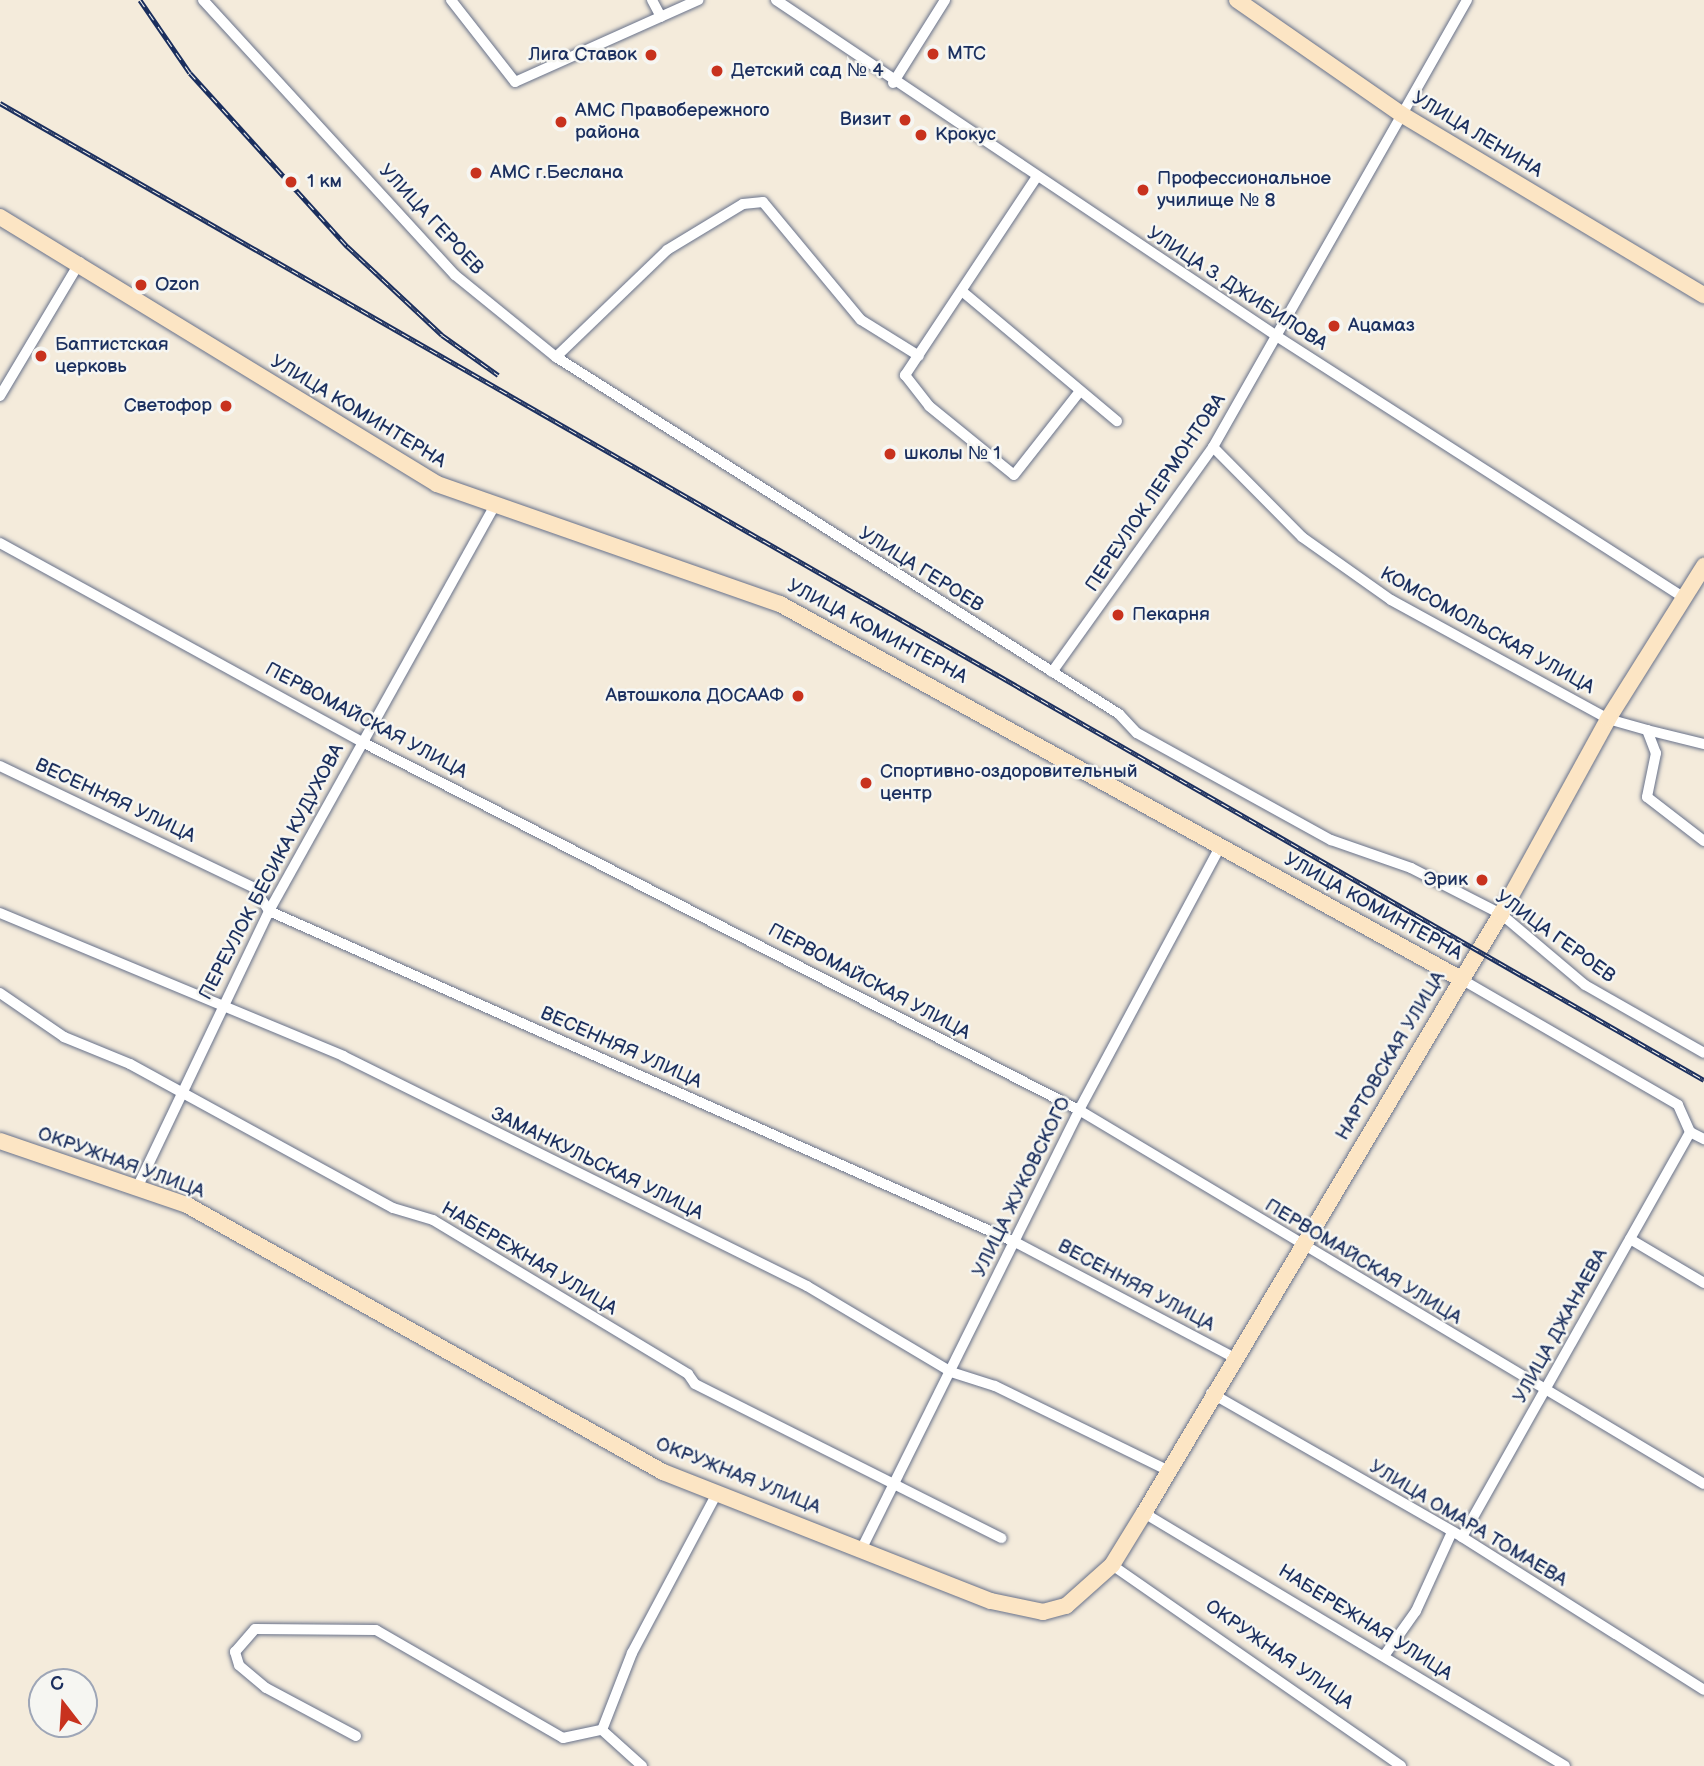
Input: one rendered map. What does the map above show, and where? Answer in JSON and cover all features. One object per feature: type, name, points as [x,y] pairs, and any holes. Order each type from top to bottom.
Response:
[{"type":"street","name":"УЛИЦА ГЕРОЕВ","points":[[203,0],[455,275],[556,357],[1119,714],[1137,733],[1360,853],[1411,868],[1501,914],[1585,985],[1704,1053]]},
{"type":"street","points":[[451,0],[515,82],[698,0]]},
{"type":"street","points":[[652,0],[661,17]]},
{"type":"street","name":"УЛИЦА З. ДЖИБИЛОВА","points":[[776,0],[893,83],[1036,178],[1684,598]]},
{"type":"street","points":[[893,83],[945,0]]},
{"type":"street","name":"УЛИЦА ЛЕНИНА","points":[[1237,0],[1401,114],[1704,295]]},
{"type":"street","name":"ПЕРЕУЛОК ЛЕРМОНТОВА","points":[[1052,672],[1213,447],[1278,337],[1467,0]]},
{"type":"street","points":[[1036,178],[963,292],[905,375],[911,385],[987,459],[1014,475],[1080,391]]},
{"type":"street","points":[[556,357],[667,250],[743,204],[762,202],[860,320],[919,356]]},
{"type":"street","name":"УЛИЦА КОМИНТЕРНА","points":[[0,216],[80,262],[437,484],[493,508],[780,604],[1461,979],[1678,1105],[1690,1132]]},
{"type":"street","points":[[0,396],[80,262]]},
{"type":"street","points":[[963,292],[1117,421]]},
{"type":"street","name":"КОМСОМОЛЬСКАЯ УЛИЦА","points":[[1213,447],[1340,567],[1608,719],[1704,744]]},
{"type":"street","name":"ПЕРЕУЛОК БЕСИКА КУДУХОВА","points":[[137,1188],[223,1002],[269,911],[360,741],[375,729],[493,508]]},
{"type":"street","name":"ПЕРВОМАЙСКАЯ УЛИЦА","points":[[0,543],[360,741],[1079,1110],[1303,1248],[1704,1484]]},
{"type":"street","name":"НАРТОВСКАЯ УЛИЦА","points":[[1112,1565],[1233,1357],[1303,1248],[1501,914],[1608,719],[1704,566]]},
{"type":"street","points":[[1647,730],[1656,753],[1647,797],[1704,841]]},
{"type":"street","name":"ВЕСЕННЯЯ УЛИЦА","points":[[0,766],[253,887],[269,911],[1014,1242],[1233,1357]]},
{"type":"street","name":"УЛИЦА ЖУКОВСКОГО","points":[[862,1548],[1079,1110],[1220,846]]},
{"type":"street","name":"ЗАМАНКУЛЬСКАЯ УЛИЦА","points":[[0,913],[223,1002],[807,1286],[951,1372],[995,1386],[1167,1470]]},
{"type":"street","name":"НАБЕРЕЖНАЯ УЛИЦА","points":[[0,993],[64,1037],[181,1094],[393,1208],[433,1220],[695,1384],[1001,1538]]},
{"type":"street","points":[[1690,1132],[1704,1139]]},
{"type":"street","name":"УЛИЦА ДЖАНАЕВА","points":[[1384,1656],[1416,1611],[1457,1534],[1545,1391],[1690,1132]]},
{"type":"street","name":"ОКРУЖНАЯ УЛИЦА","points":[[0,1141],[187,1205],[663,1472],[718,1491],[991,1601],[1043,1612],[1081,1598],[1112,1565],[1401,1766]]},
{"type":"street","points":[[1630,1239],[1704,1283]]},
{"type":"street","name":"УЛИЦА ОМАРА ТОМАЕВА","points":[[1211,1394],[1457,1534],[1704,1690]]},
{"type":"street","points":[[602,1730],[632,1653],[718,1491]]},
{"type":"street","name":"НАБЕРЕЖНАЯ УЛИЦА","points":[[1144,1513],[1565,1766]]},
{"type":"street","points":[[356,1736],[266,1688],[239,1665],[235,1652],[255,1629],[376,1630],[564,1738],[602,1730]]},
{"type":"street","points":[[602,1730],[642,1766]]},
{"type":"railway","points":[[140,0],[190,73],[347,246],[442,335],[498,375]]},
{"type":"railway","points":[[0,103],[1704,1080]]},
{"type":"place","name":"МТС","points":[[933,54]]},
{"type":"place","name":"Лига Ставок","points":[[651,55]]},
{"type":"place","name":"Детский сад № 4","points":[[717,71]]},
{"type":"place","name":"Визит","points":[[905,120]]},
{"type":"place","name":"АМС Правобережного района","points":[[561,122]]},
{"type":"place","name":"Крокус","points":[[921,135]]},
{"type":"place","name":"АМС г.Беслана","points":[[476,173]]},
{"type":"place","name":"1 км","points":[[291,182]]},
{"type":"place","name":"Профессиональное училище № 8","points":[[1143,190]]},
{"type":"place","name":"Ozon","points":[[141,285]]},
{"type":"place","name":"Ацамаз","points":[[1334,326]]},
{"type":"place","name":"Баптистская церковь","points":[[41,356]]},
{"type":"place","name":"Светофор","points":[[226,406]]},
{"type":"place","name":"школы № 1","points":[[890,454]]},
{"type":"place","name":"Пекарня","points":[[1118,615]]},
{"type":"place","name":"Автошкола ДОСААФ","points":[[798,696]]},
{"type":"place","name":"Спортивно-оздоровительный центр","points":[[866,783]]},
{"type":"place","name":"Эрик","points":[[1482,880]]}]
